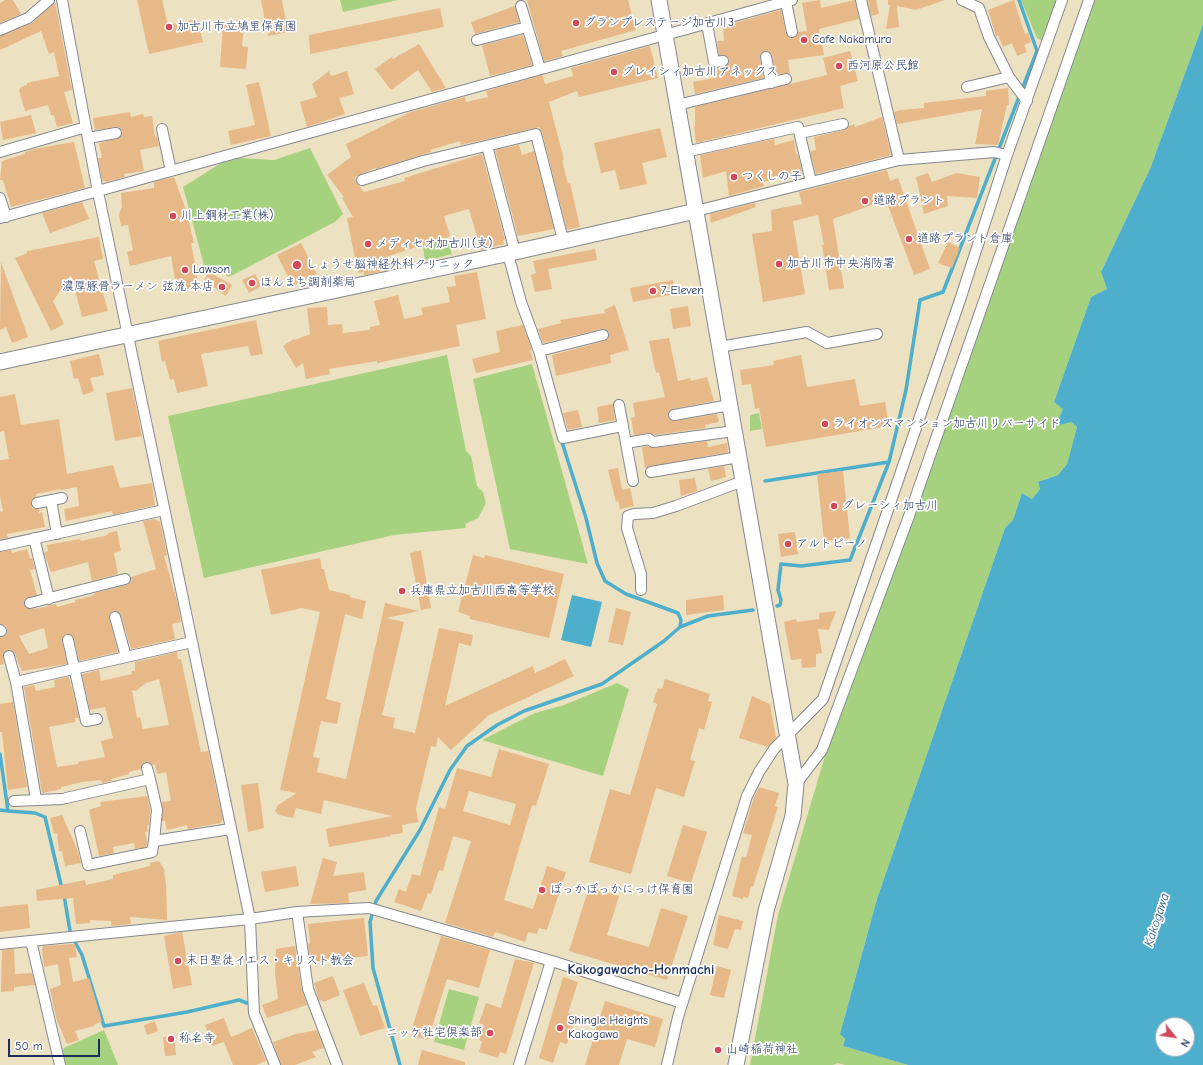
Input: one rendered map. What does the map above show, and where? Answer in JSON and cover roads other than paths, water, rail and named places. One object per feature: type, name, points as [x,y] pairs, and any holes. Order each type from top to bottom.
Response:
[{"type":"street","points":[[0,30],[28,18],[49,0]]},
{"type":"street","points":[[62,0],[98,192],[250,919],[254,1014],[275,1065]]},
{"type":"street","points":[[659,0],[719,347],[789,735],[796,784],[793,816],[766,911],[736,1065]]},
{"type":"street","points":[[861,0],[900,160]]},
{"type":"street","points":[[962,0],[979,8],[989,37],[1009,78],[1027,102]]},
{"type":"street","points":[[667,1065],[673,1035],[682,1003],[747,796],[759,772],[774,749],[823,699],[961,297],[1007,155],[1062,0]]},
{"type":"street","points":[[796,784],[822,750],[825,743],[909,516],[1089,0]]},
{"type":"street","points":[[0,198],[3,218],[789,1],[792,32]]},
{"type":"street","points":[[521,6],[540,69]]},
{"type":"street","points":[[707,24],[714,62],[723,60]]},
{"type":"street","points":[[477,40],[527,27]]},
{"type":"street","points":[[766,57],[771,83]]},
{"type":"street","points":[[967,87],[1009,78]]},
{"type":"street","points":[[677,105],[786,79]]},
{"type":"street","points":[[800,133],[843,124]]},
{"type":"street","points":[[0,152],[86,127]]},
{"type":"street","points":[[686,152],[798,128],[811,182]]},
{"type":"street","points":[[162,129],[171,171]]},
{"type":"street","points":[[88,138],[116,133]]},
{"type":"street","points":[[362,180],[423,161],[536,134],[563,240]]},
{"type":"street","points":[[487,146],[521,302],[539,351],[563,438],[622,426]]},
{"type":"street","points":[[0,362],[511,253],[696,211],[900,160],[994,152],[1007,155]]},
{"type":"street","points":[[719,347],[807,332],[827,343],[877,334]]},
{"type":"street","points":[[539,351],[603,335]]},
{"type":"street","points":[[674,415],[730,405]]},
{"type":"street","points":[[619,406],[634,481]]},
{"type":"street","points":[[626,443],[649,439],[653,442],[734,431]]},
{"type":"street","points":[[651,472],[739,457]]},
{"type":"street","points":[[640,590],[645,573],[627,528],[628,516],[653,513],[676,506],[743,481]]},
{"type":"street","points":[[37,503],[62,498]]},
{"type":"street","points":[[51,500],[56,534]]},
{"type":"street","points":[[0,546],[164,510]]},
{"type":"street","points":[[34,538],[49,599]]},
{"type":"street","points":[[30,603],[125,579]]},
{"type":"street","points":[[115,617],[126,657]]},
{"type":"street","points":[[68,640],[86,721],[97,719]]},
{"type":"street","points":[[16,682],[192,642]]},
{"type":"street","points":[[9,656],[16,682],[36,799]]},
{"type":"street","points":[[80,831],[88,865],[152,852],[157,810],[147,768]]},
{"type":"street","points":[[14,801],[36,799],[78,800],[150,779]]},
{"type":"street","points":[[154,841],[230,829]]},
{"type":"street","points":[[0,944],[250,919],[297,912],[372,909],[551,961],[682,1003]]},
{"type":"street","points":[[297,912],[308,989],[337,1065]]},
{"type":"street","points":[[31,941],[60,1065]]},
{"type":"street","points":[[519,1065],[551,961]]},
{"type":"water","name":"Kakogawa","points":[[1203,24],[1203,1065],[908,1065],[843,1046],[845,1039],[840,1034],[877,899],[1005,528],[1013,520],[1022,493],[1032,499],[1040,489],[1038,482],[1058,475],[1067,464],[1077,427],[1071,422],[1056,426],[1063,409],[1054,402],[1091,297],[1107,289],[1101,272],[1150,169]]},
{"type":"water","points":[[572,595],[602,602],[591,647],[561,640]]},
{"type":"waterway","points":[[765,481],[889,462],[906,390],[920,300],[943,292],[1037,51],[1019,0]]},
{"type":"waterway","points":[[561,439],[586,518],[597,563],[605,581],[626,594],[678,613],[681,620],[680,627]]},
{"type":"waterway","points":[[777,606],[780,605],[781,600],[778,590],[781,564],[801,566],[850,560],[889,462]]},
{"type":"waterway","points":[[400,1065],[373,968],[370,922],[376,901],[420,830],[450,770],[467,746],[497,725],[524,711],[602,684],[664,641],[680,627],[708,616],[753,610]]},
{"type":"waterway","points":[[0,754],[8,811],[35,813],[45,817],[62,889]]},
{"type":"waterway","points":[[0,810],[8,811]]},
{"type":"waterway","points":[[64,895],[70,931]]},
{"type":"waterway","points":[[75,942],[82,955],[104,1026],[187,1012],[239,1000],[247,1003]]},
{"type":"place","name":"グランプレステージ加古川3","points":[[576,23]]},
{"type":"place","name":"加古川市立鳩里保育園","points":[[169,27]]},
{"type":"place","name":"Cafe Nakamura","points":[[804,40]]},
{"type":"place","name":"西河原公民館","points":[[839,66]]},
{"type":"place","name":"グレイシィ加古川アネックス","points":[[614,72]]},
{"type":"place","name":"つくしの子","points":[[734,177]]},
{"type":"place","name":"道路プラント","points":[[865,201]]},
{"type":"place","name":"川上鋼材工業(株)","points":[[173,216]]},
{"type":"place","name":"道路プラント倉庫","points":[[909,239]]},
{"type":"place","name":"メディセオ加古川(支)","points":[[368,244]]},
{"type":"place","name":"加古川市中央消防署","points":[[779,264]]},
{"type":"place","name":"しょうせ脳神経外科クリニック","points":[[297,265]]},
{"type":"place","name":"Lawson","points":[[185,270]]},
{"type":"place","name":"ほんまち調剤薬局","points":[[252,283]]},
{"type":"place","name":"濃厚豚骨ラーメン 弦流 本店","points":[[222,287]]},
{"type":"place","name":"7-Eleven","points":[[653,291]]},
{"type":"place","name":"ライオンズマンション加古川リバーサイド","points":[[825,424]]},
{"type":"place","name":"グレーシィ加古川","points":[[834,506]]},
{"type":"place","name":"アルトピーノ","points":[[788,544]]},
{"type":"place","name":"兵庫県立加古川西高等学校","points":[[402,591]]},
{"type":"place","name":"ぽっかぽっかにっけ保育園","points":[[542,890]]},
{"type":"place","name":"末日聖徒イエス・キリスト教会","points":[[178,961]]},
{"type":"place","name":"Shingle Heights Kakogawa","points":[[560,1028]]},
{"type":"place","name":"ニッケ社宅倶楽部","points":[[490,1033]]},
{"type":"place","name":"称名寺","points":[[171,1039]]},
{"type":"place","name":"山崎稲荷神社","points":[[718,1050]]},
{"type":"district","name":"Kakogawacho-Honmachi","points":[[641,970]]}]
